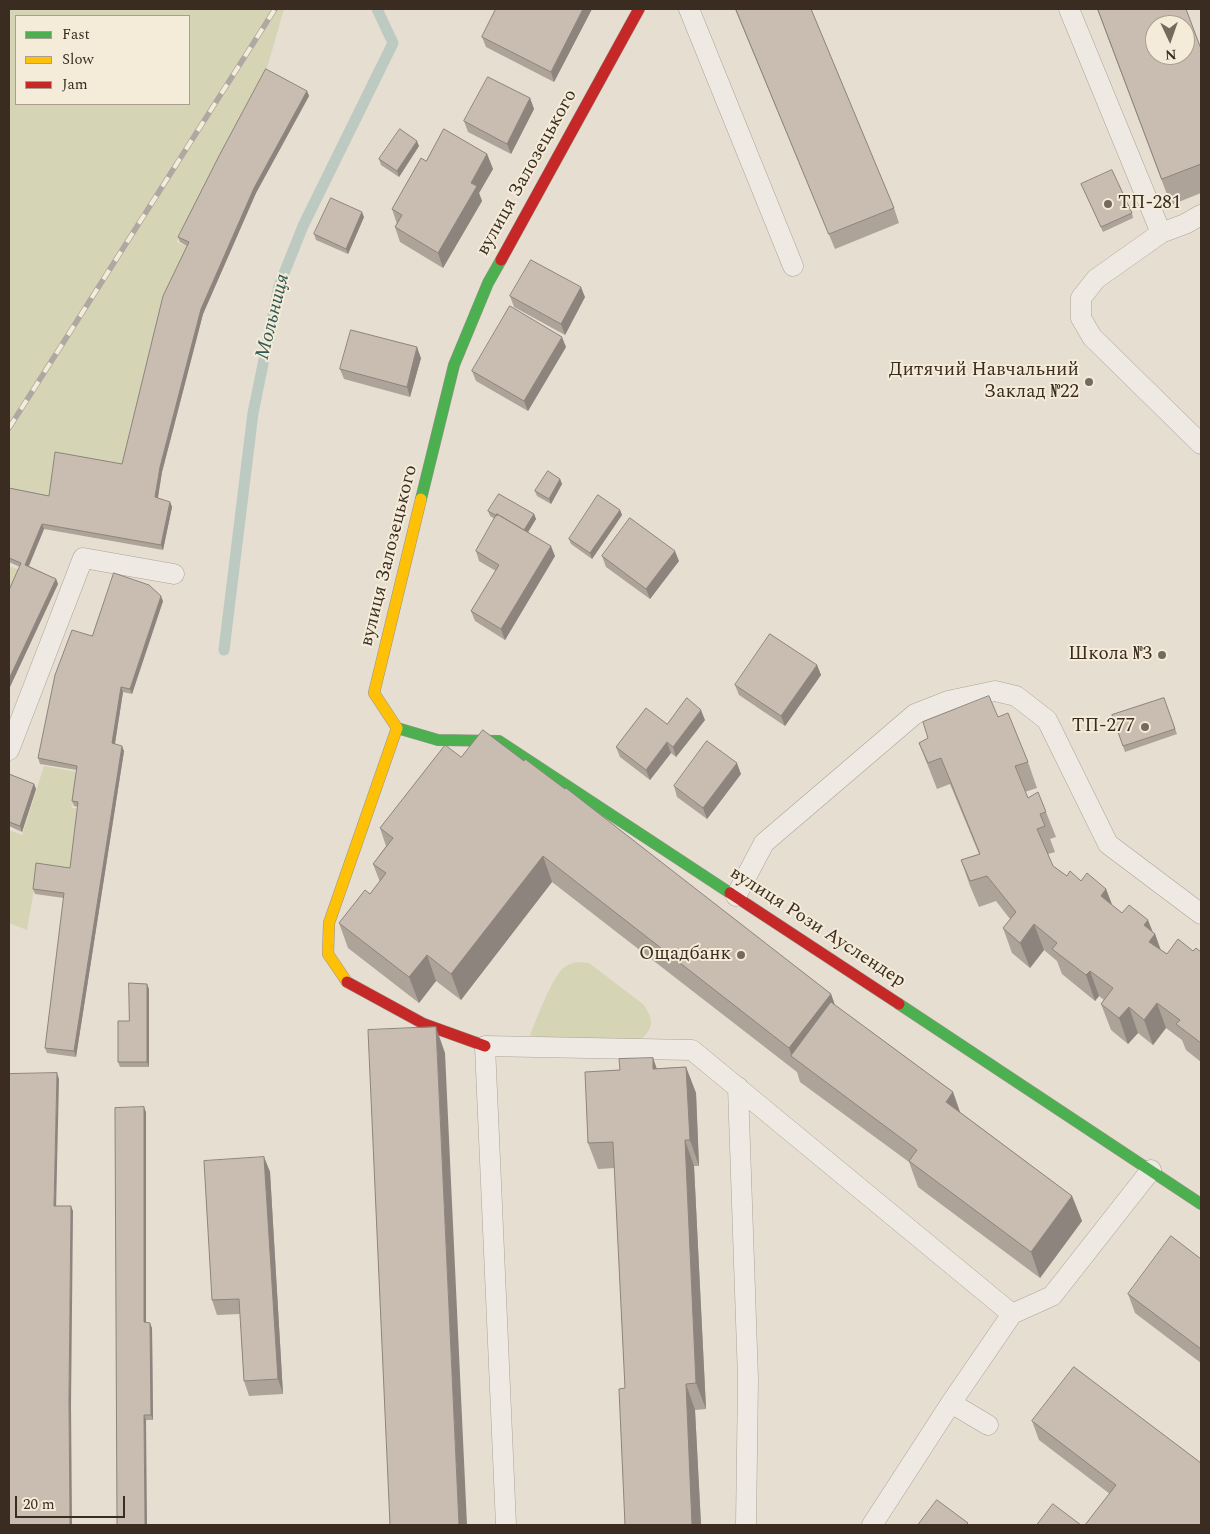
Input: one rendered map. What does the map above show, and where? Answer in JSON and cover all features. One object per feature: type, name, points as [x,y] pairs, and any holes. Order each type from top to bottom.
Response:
[{"type":"street","name":"вулиця Залозецького","points":[[397,728],[374,693],[454,365],[488,283],[639,9]]},
{"type":"street","name":"вулиця Рози Ауслендер","points":[[397,728],[438,740],[498,741],[1201,1204]]},
{"type":"street","points":[[397,728],[329,923],[328,954],[345,981],[424,1024],[485,1046]]},
{"type":"lane","points":[[689,9],[793,266]]},
{"type":"lane","points":[[1069,9],[1161,233]]},
{"type":"lane","points":[[1201,215],[1185,224],[1161,233],[1096,279],[1081,298],[1081,318],[1092,337],[1201,444]]},
{"type":"lane","points":[[9,750],[83,558],[174,574]]},
{"type":"lane","points":[[736,896],[764,843],[915,714],[948,701],[995,692],[1016,696],[1047,720],[1108,844],[1201,914]]},
{"type":"lane","points":[[506,1525],[485,1046],[692,1050],[1012,1314]]},
{"type":"lane","points":[[738,1087],[748,1379],[746,1525]]},
{"type":"lane","points":[[872,1525],[951,1403],[1012,1314],[1052,1296],[1151,1170]]},
{"type":"lane","points":[[951,1403],[988,1425]]},
{"type":"green space","points":[[9,9],[284,9],[265,75],[177,242],[188,247],[122,466],[55,457],[49,496],[9,491]]},
{"type":"green space","points":[[9,566],[20,570],[9,595]]},
{"type":"green space","points":[[44,766],[77,772],[72,808],[77,808],[71,870],[38,867],[27,930],[9,923],[9,830],[22,835]]},
{"type":"green space","points":[[577,962],[589,963],[644,1005],[650,1016],[651,1024],[644,1037],[636,1040],[558,1042],[530,1035],[558,974],[563,968]]},
{"type":"building","points":[[496,9],[583,9],[551,72],[482,37]]},
{"type":"building","points":[[736,9],[811,9],[894,208],[829,234]]},
{"type":"building","points":[[1098,9],[1186,9],[1188,15],[1145,15],[1145,65],[1195,65],[1195,33],[1201,49],[1201,164],[1162,179]]},
{"type":"building","points":[[266,69],[307,91],[254,188],[201,309],[160,467],[155,497],[170,502],[161,545],[42,524],[25,565],[56,579],[9,679],[9,590],[21,563],[9,558],[9,488],[49,496],[55,452],[122,464],[163,296],[189,242],[178,237]]},
{"type":"building","points":[[488,77],[530,98],[507,144],[464,121]]},
{"type":"building","points":[[400,129],[417,141],[397,171],[379,159]]},
{"type":"building","points":[[444,129],[487,154],[471,183],[477,186],[438,253],[395,227],[402,215],[392,209],[421,158],[426,161]]},
{"type":"building","name":"ТП-281","points":[[1112,170],[1132,213],[1101,227],[1081,184]]},
{"type":"building","points":[[331,198],[362,212],[346,249],[314,234]]},
{"type":"building","points":[[531,260],[581,287],[561,324],[510,296]]},
{"type":"building","points":[[510,306],[562,337],[524,401],[472,371]]},
{"type":"building","points":[[351,330],[417,347],[407,387],[340,369]]},
{"type":"building","points":[[548,471],[560,479],[549,499],[535,491]]},
{"type":"building","points":[[499,494],[534,514],[524,530],[497,514],[497,516],[488,511]]},
{"type":"building","points":[[598,495],[620,510],[590,553],[569,539]]},
{"type":"building","points":[[497,514],[551,546],[501,629],[471,611],[499,565],[476,551]]},
{"type":"building","points":[[630,518],[675,551],[646,589],[602,556]]},
{"type":"building","points":[[114,573],[149,585],[161,596],[130,689],[121,687],[112,743],[122,746],[74,1051],[45,1048],[64,893],[33,889],[36,863],[70,868],[78,802],[72,801],[77,766],[38,758],[55,675],[72,630],[92,636]]},
{"type":"building","points":[[770,634],[817,665],[781,716],[735,685]]},
{"type":"building","points":[[989,696],[998,717],[1008,713],[1028,762],[1015,766],[1028,798],[1038,792],[1046,812],[1040,814],[1045,826],[1037,829],[1053,866],[1067,876],[1070,871],[1081,881],[1087,873],[1106,889],[1101,896],[1122,913],[1129,905],[1148,920],[1144,925],[1155,934],[1149,942],[1167,954],[1178,939],[1193,951],[1196,948],[1201,952],[1201,1043],[1176,1024],[1180,1020],[1157,1003],[1144,1020],[1129,1007],[1119,1018],[1101,1004],[1113,988],[1090,971],[1086,975],[1052,949],[1057,943],[1034,924],[1020,943],[1003,928],[1016,912],[987,876],[970,881],[961,860],[980,854],[941,758],[928,763],[919,743],[928,738],[923,722]]},
{"type":"building","points":[[687,698],[701,710],[673,747],[667,742],[646,770],[616,747],[646,708],[667,724]]},
{"type":"building","name":"ТП-277","points":[[1164,698],[1175,729],[1123,746],[1112,715]]},
{"type":"building","points":[[483,730],[524,761],[525,759],[566,788],[831,994],[789,1048],[543,856],[451,974],[427,955],[409,977],[339,923],[365,890],[370,894],[386,873],[373,864],[393,838],[380,828],[445,745],[461,757]]},
{"type":"building","points":[[707,741],[737,763],[703,808],[674,786]]},
{"type":"building","points":[[9,774],[34,784],[20,826],[9,822]]},
{"type":"building","points":[[129,983],[147,984],[147,1062],[118,1062],[118,1021],[129,1021]]},
{"type":"building","points":[[831,1002],[953,1092],[946,1102],[1072,1196],[1031,1252],[909,1161],[917,1150],[791,1056]]},
{"type":"building","points":[[436,1027],[459,1525],[390,1525],[368,1030]]},
{"type":"building","points":[[653,1058],[653,1069],[686,1067],[690,1140],[685,1140],[696,1383],[686,1384],[692,1525],[625,1525],[619,1389],[625,1388],[613,1142],[588,1143],[585,1072],[620,1070],[619,1059]]},
{"type":"building","points":[[57,1073],[54,1206],[71,1206],[70,1525],[9,1525],[9,1074]]},
{"type":"building","points":[[144,1107],[144,1322],[150,1323],[151,1415],[144,1415],[145,1525],[117,1525],[115,1108]]},
{"type":"building","points":[[264,1157],[278,1379],[244,1381],[239,1299],[212,1300],[204,1161]]},
{"type":"building","points":[[1171,1236],[1201,1259],[1201,1349],[1128,1294]]},
{"type":"building","points":[[1074,1367],[1201,1463],[1201,1525],[1085,1525],[1116,1485],[1032,1421]]},
{"type":"building","points":[[937,1500],[968,1523],[966,1525],[918,1525]]},
{"type":"building","points":[[1053,1504],[1081,1525],[1037,1525]]},
{"type":"waterway","name":"Мольниця","points":[[224,650],[253,413],[279,286],[303,226],[393,43],[377,9]]},
{"type":"railway","points":[[9,428],[275,9]]},
{"type":"traffic: fast","points":[[421,499],[454,365],[488,283],[501,260]]},
{"type":"traffic: fast","points":[[397,728],[438,740],[499,741],[730,893]]},
{"type":"traffic: fast","points":[[899,1004],[1201,1204]]},
{"type":"traffic: slow","points":[[397,728],[374,693],[421,499]]},
{"type":"traffic: slow","points":[[347,982],[328,954],[329,923],[397,728]]},
{"type":"traffic: jam","points":[[501,260],[639,9]]},
{"type":"traffic: jam","points":[[730,893],[899,1004]]},
{"type":"traffic: jam","points":[[347,982],[424,1024],[485,1046]]},
{"type":"place","name":"ТП-281","points":[[1108,204]]},
{"type":"place","name":"Дитячий Навчальний Заклад №22","points":[[1089,382]]},
{"type":"place","name":"Школа №3","points":[[1162,655]]},
{"type":"place","name":"ТП-277","points":[[1145,727]]},
{"type":"place","name":"Ощадбанк","points":[[741,955]]}]
